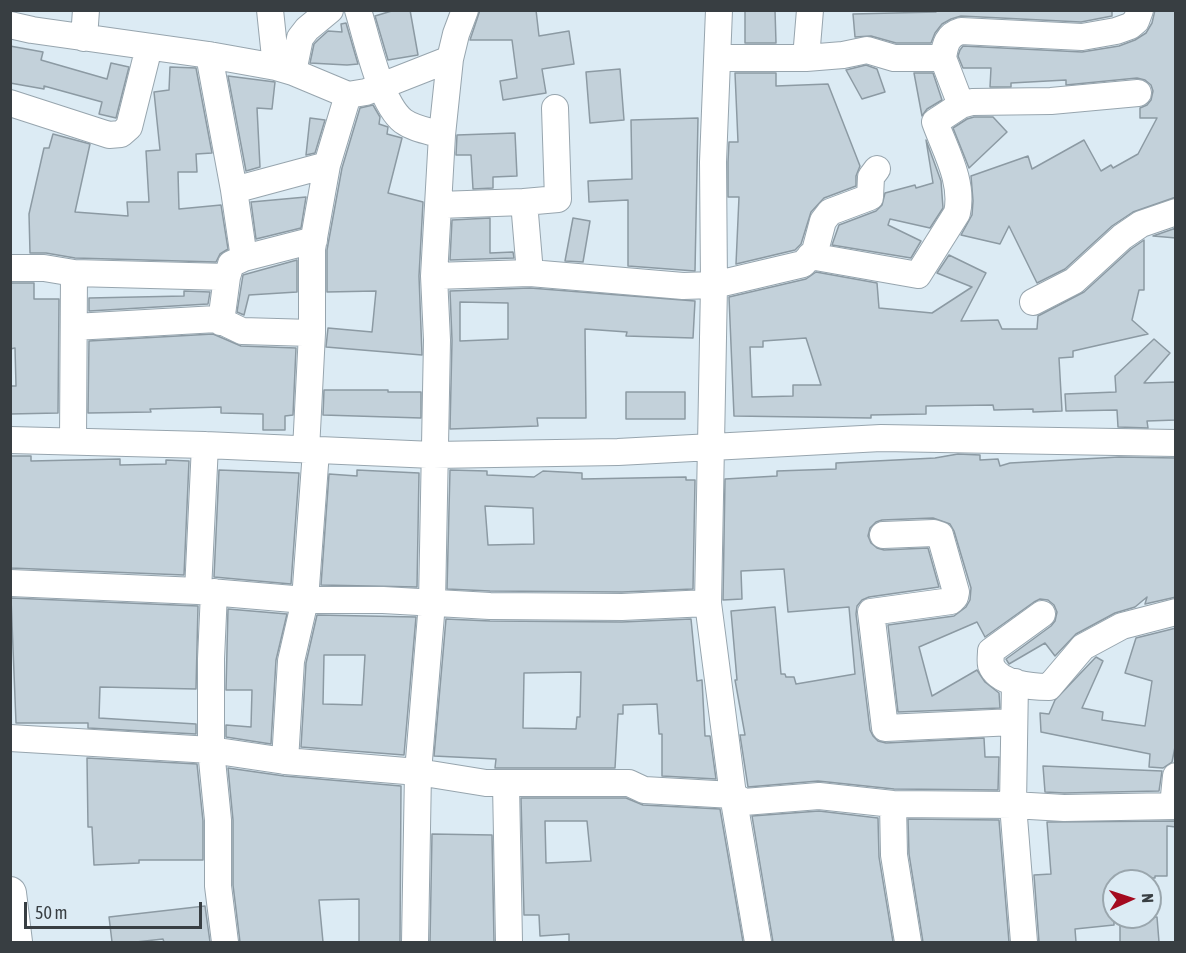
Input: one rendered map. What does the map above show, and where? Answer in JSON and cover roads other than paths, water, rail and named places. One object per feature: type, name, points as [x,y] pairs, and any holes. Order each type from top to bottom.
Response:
[{"type":"main road","points":[[10,893],[16,942]]},
{"type":"street","points":[[84,38],[86,10]]},
{"type":"street","points":[[270,10],[284,69]]},
{"type":"street","points":[[284,69],[307,29],[330,10]]},
{"type":"street","points":[[358,10],[380,86],[392,110],[412,126],[442,135]]},
{"type":"street","points":[[415,942],[418,772],[432,603],[436,340],[434,276],[442,135],[450,59],[465,10]]},
{"type":"street","points":[[719,10],[713,162],[714,285],[708,603],[734,795],[758,942]]},
{"type":"street","points":[[806,58],[810,10]]},
{"type":"street","points":[[960,105],[943,58],[945,45],[954,33],[1010,21],[1082,37],[1116,31],[1136,21],[1140,10]]},
{"type":"street","points":[[25,22],[84,38],[209,55],[284,69],[348,95],[366,92],[450,59]]},
{"type":"street","points":[[10,103],[109,135],[121,134],[129,127],[148,47]]},
{"type":"street","points":[[718,58],[806,58],[843,55],[867,50],[894,58],[943,58]]},
{"type":"street","points":[[209,55],[234,190],[235,268],[221,322]]},
{"type":"street","points":[[810,256],[918,275],[957,213],[960,201],[959,189],[935,122],[960,105],[972,102],[1051,101],[1138,93]]},
{"type":"street","points":[[285,761],[291,661],[305,600],[311,450],[312,249],[327,165],[348,95]]},
{"type":"street","points":[[439,205],[558,199],[555,108]]},
{"type":"street","points":[[234,190],[327,165]]},
{"type":"street","points":[[434,276],[530,273],[683,286],[714,285],[803,264],[815,251],[825,216],[870,196],[871,177],[876,169]]},
{"type":"street","points":[[524,202],[530,273]]},
{"type":"street","points":[[1032,302],[1074,281],[1106,250],[1142,224],[1176,212]]},
{"type":"street","points":[[10,268],[44,268],[74,273],[235,268],[314,240]]},
{"type":"street","points":[[73,441],[74,273]]},
{"type":"street","points":[[74,327],[217,319],[242,331],[312,333]]},
{"type":"street","points":[[10,440],[205,445],[433,455],[711,448],[881,438],[1176,443]]},
{"type":"street","points":[[205,445],[206,591],[211,659],[212,750],[218,820],[218,886],[225,942]]},
{"type":"street","points":[[883,535],[934,533],[940,535],[956,592],[955,597],[951,600],[870,612],[885,728],[1014,722]]},
{"type":"street","points":[[10,583],[206,591],[305,600],[490,606],[622,607],[708,603]]},
{"type":"street","points":[[1042,614],[991,651],[991,665],[998,676],[1015,682],[1049,687],[1083,647],[1122,626],[1176,612]]},
{"type":"street","points":[[1015,682],[1013,805],[1024,942]]},
{"type":"street","points":[[10,738],[212,750],[285,761],[418,772],[486,783],[629,783],[644,790],[734,795],[744,802],[819,796],[893,804],[1013,805],[1064,808],[1174,806],[1176,776]]},
{"type":"street","points":[[506,784],[509,942]]},
{"type":"street","points":[[893,804],[894,855],[908,942]]}]
